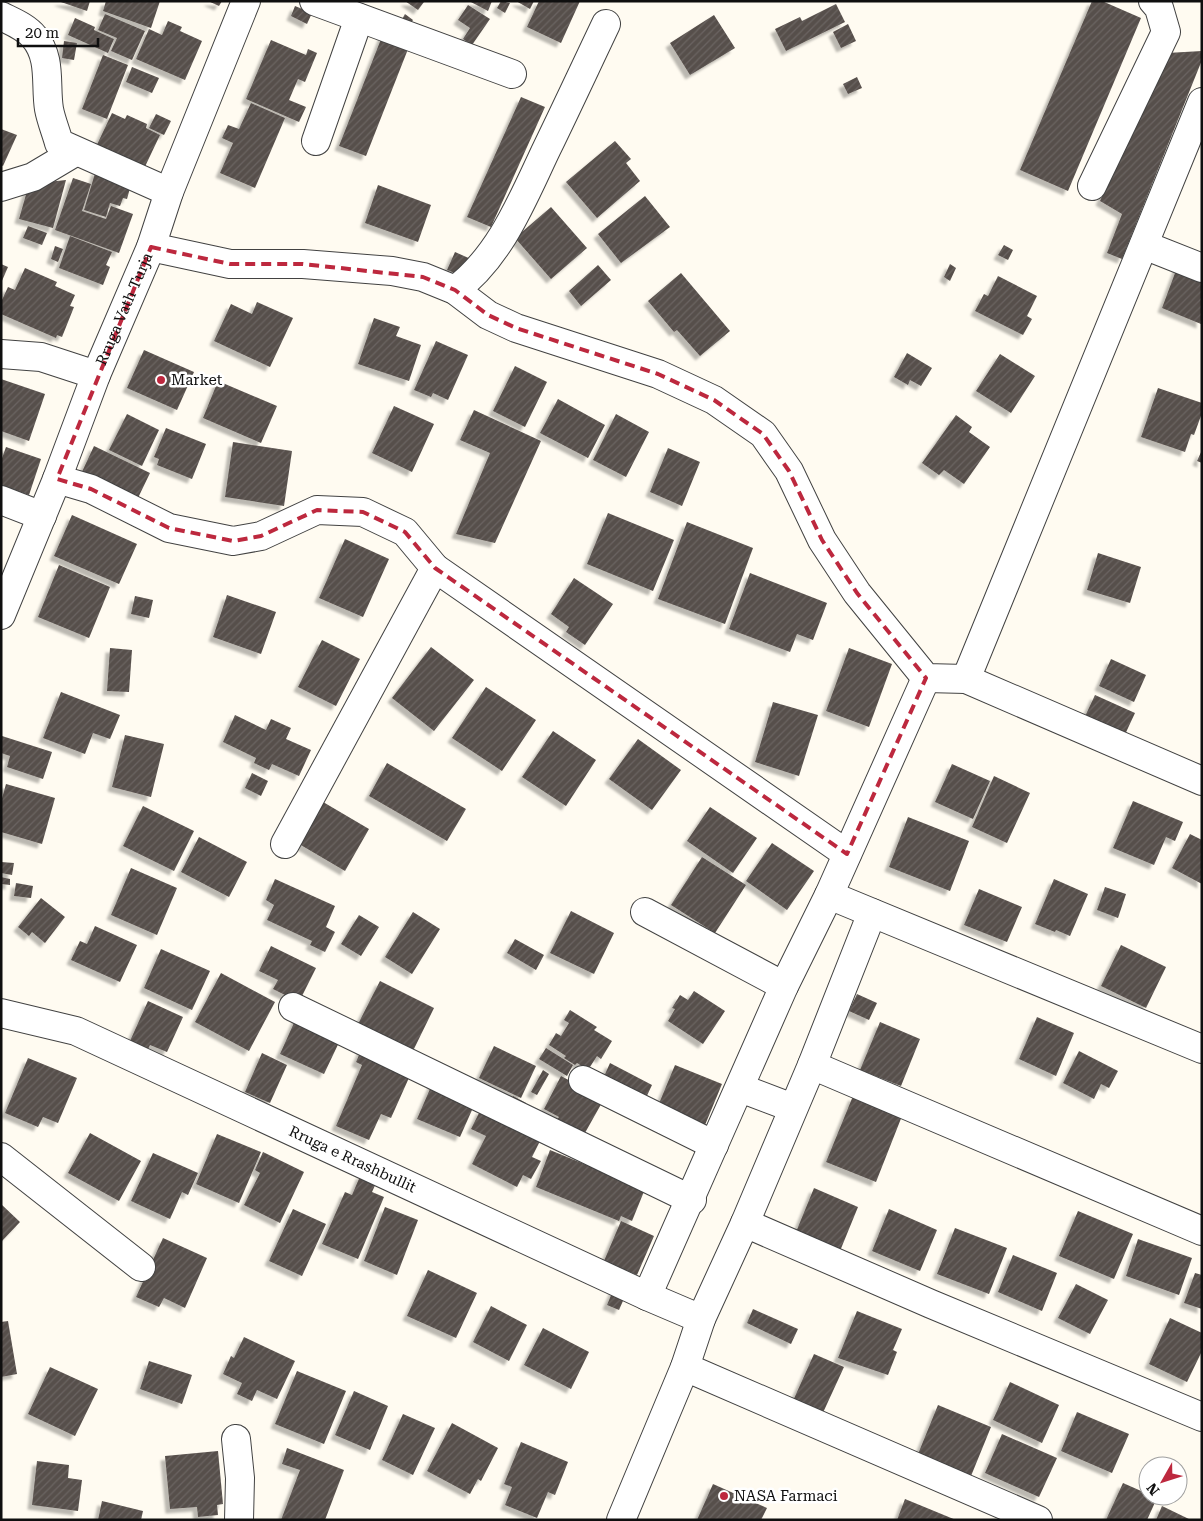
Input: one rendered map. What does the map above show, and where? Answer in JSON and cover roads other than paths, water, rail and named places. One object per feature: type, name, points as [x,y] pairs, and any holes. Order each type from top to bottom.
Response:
[{"type":"street","name":"Rruga Vath Turja","points":[[1,615],[58,479],[96,375],[150,247],[169,192],[246,1]]},
{"type":"street","points":[[314,1],[512,74]]},
{"type":"street","points":[[1092,186],[1166,32],[1159,8],[1153,1]]},
{"type":"street","points":[[1,16],[27,30],[36,38],[46,64],[49,107],[59,143],[75,152],[169,192]]},
{"type":"street","points":[[316,141],[359,18]]},
{"type":"street","points":[[455,290],[470,279],[506,230],[606,24]]},
{"type":"street","points":[[966,679],[1202,102]]},
{"type":"street","points":[[1,187],[33,177],[75,152]]},
{"type":"street","points":[[1144,245],[1202,268]]},
{"type":"street","points":[[150,247],[230,264],[303,264],[392,271],[423,277],[455,290],[488,315],[516,328],[666,377],[714,400],[763,434],[789,471],[822,540],[857,593],[926,678],[966,679],[1202,781]]},
{"type":"street","points":[[1,354],[41,357],[96,375]]},
{"type":"street","points":[[58,479],[92,489],[169,528],[233,541],[261,536],[317,510],[363,512],[405,532],[435,568],[847,854]]},
{"type":"street","points":[[1,500],[42,516]]},
{"type":"street","points":[[285,844],[435,568]]},
{"type":"street","points":[[648,1296],[692,1200],[714,1145],[784,986],[829,895],[926,678]]},
{"type":"street","points":[[829,895],[1202,1049]]},
{"type":"street","points":[[645,912],[784,986]]},
{"type":"street","points":[[620,1520],[685,1367],[701,1319],[745,1223],[812,1065],[872,913]]},
{"type":"street","points":[[293,1007],[692,1200]]},
{"type":"street","name":"Rruga e Rrashbullit","points":[[1,1013],[76,1031],[701,1319]]},
{"type":"street","points":[[812,1065],[1202,1231]]},
{"type":"street","points":[[583,1080],[714,1145]]},
{"type":"street","points":[[740,1088],[793,1108]]},
{"type":"street","points":[[1,1156],[141,1267]]},
{"type":"street","points":[[745,1223],[931,1304],[1202,1417]]},
{"type":"street","points":[[685,1367],[1038,1520]]},
{"type":"street","points":[[236,1439],[240,1478],[239,1520]]},
{"type":"place","name":"Market","points":[[161,380]]},
{"type":"place","name":"NASA Farmaci","points":[[724,1496]]}]
